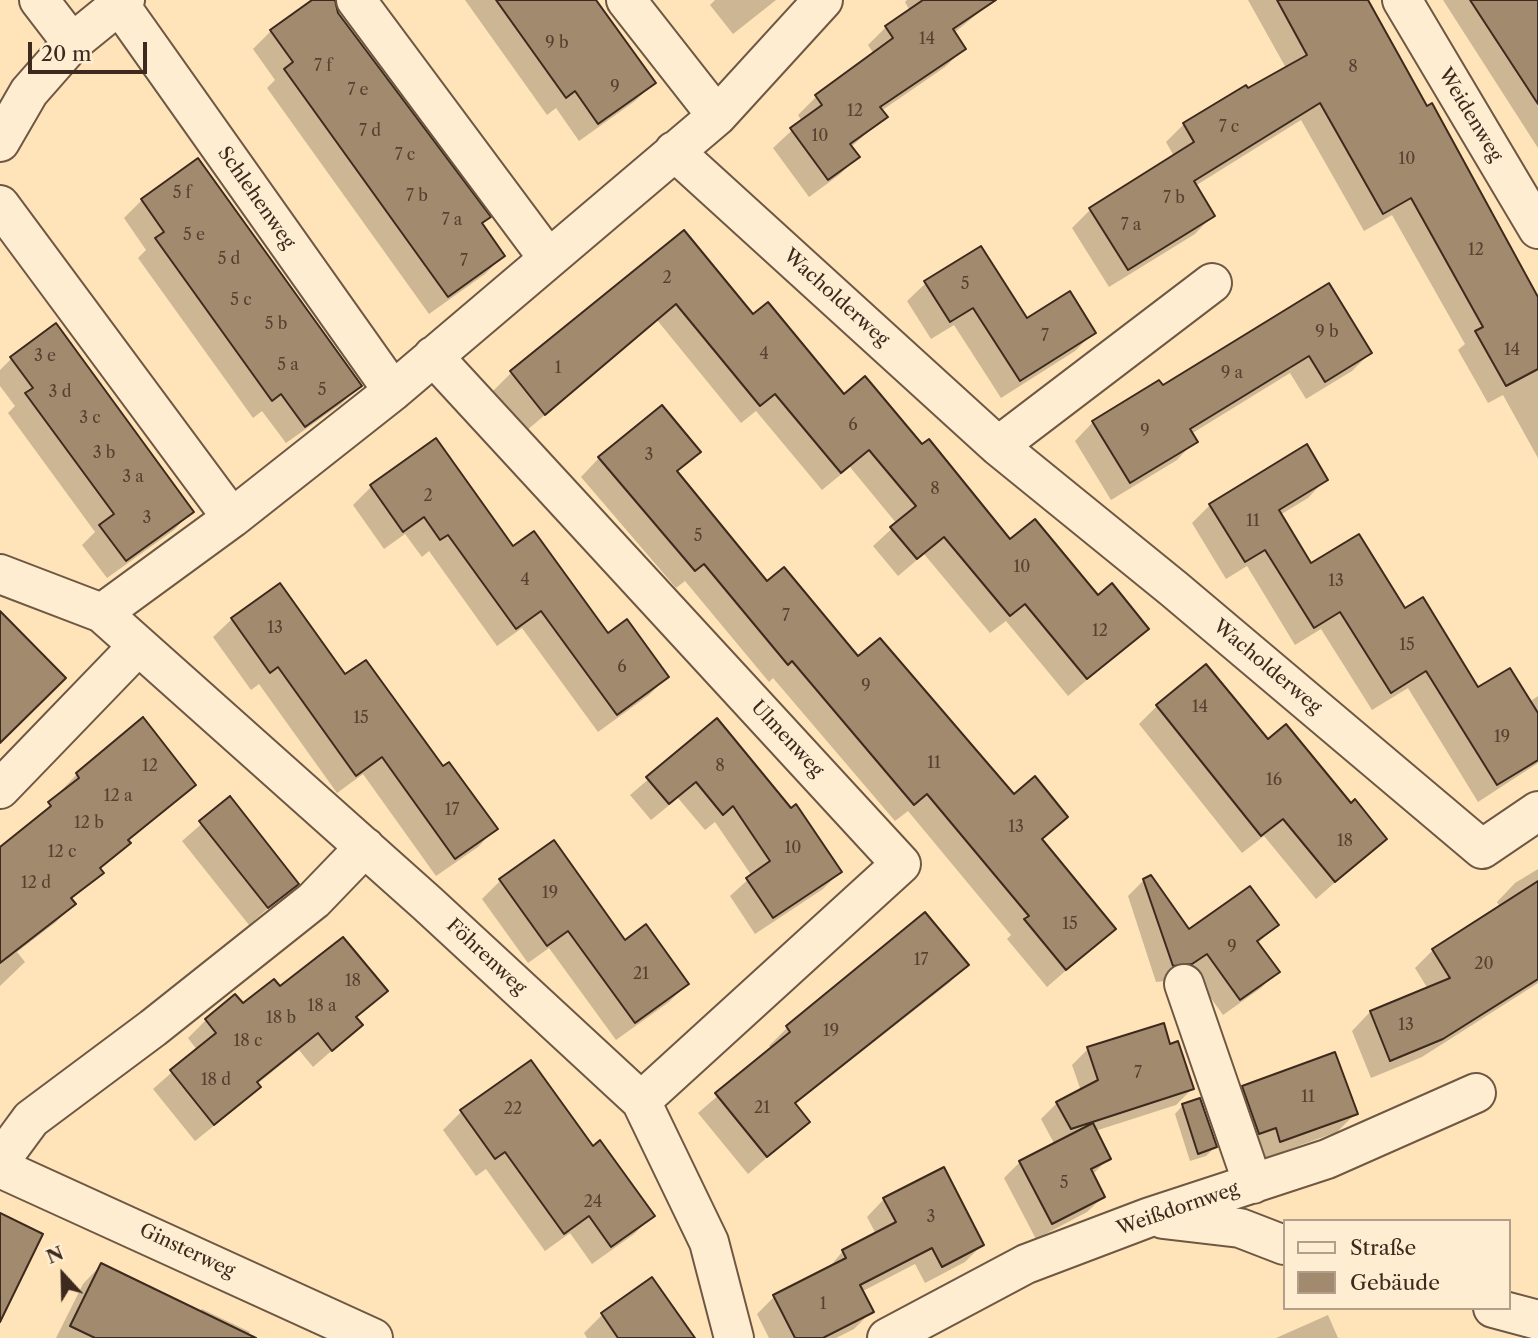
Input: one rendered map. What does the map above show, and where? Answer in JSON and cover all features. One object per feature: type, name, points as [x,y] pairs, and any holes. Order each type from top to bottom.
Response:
[{"type":"street","points":[[39,0],[72,43]]},
{"type":"street","points":[[356,0],[548,258]]},
{"type":"street","points":[[626,0],[717,116]]},
{"type":"street","points":[[102,613],[232,518],[393,391],[717,116],[823,0]]},
{"type":"street","name":"Weidenweg","points":[[1402,0],[1538,229]]},
{"type":"street","points":[[0,142],[29,92],[72,43],[122,2]]},
{"type":"street","name":"Schlehenweg","points":[[122,2],[393,391]]},
{"type":"street","name":"Wacholderweg","points":[[674,151],[998,446],[1174,589],[1482,849],[1538,811]]},
{"type":"street","points":[[0,205],[232,518]]},
{"type":"street","points":[[998,446],[1212,283]]},
{"type":"street","name":"Ulmenweg","points":[[433,356],[901,864],[640,1101]]},
{"type":"street","name":"Föhrenweg","points":[[0,573],[102,613],[365,848],[640,1101],[709,1242],[734,1338]]},
{"type":"street","points":[[0,789],[138,646]]},
{"type":"street","points":[[0,1161],[31,1119],[153,1028],[314,900],[365,848]]},
{"type":"street","points":[[1184,984],[1253,1184]]},
{"type":"street","name":"Weißdornweg","points":[[887,1338],[1027,1264],[1150,1217],[1326,1160],[1476,1093]]},
{"type":"street","name":"Ginsterweg","points":[[0,1168],[373,1338]]},
{"type":"street","points":[[1150,1217],[1240,1228],[1282,1244]]},
{"type":"street","points":[[1500,1310],[1538,1320]]},
{"type":"building","points":[[312,0],[335,0],[338,13],[491,217],[482,223],[505,256],[448,297],[284,69],[293,62],[270,30]]},
{"type":"building","points":[[496,0],[596,0],[656,83],[598,124],[575,91],[566,98]]},
{"type":"building","points":[[923,0],[996,0],[953,29],[966,49],[880,107],[888,117],[850,144],[860,157],[828,180],[790,128],[822,105],[815,95],[893,38],[885,26]]},
{"type":"building","points":[[1277,0],[1368,0],[1427,106],[1432,103],[1538,297],[1538,369],[1506,386],[1475,331],[1483,327],[1411,198],[1383,214],[1320,103],[1194,181],[1215,216],[1128,270],[1089,208],[1194,142],[1183,123],[1246,85],[1248,88],[1307,55]]},
{"type":"building","points":[[1470,0],[1538,0],[1538,104]]},
{"type":"building","points":[[198,158],[362,386],[305,427],[281,394],[272,401],[155,238],[164,232],[141,199]]},
{"type":"building","points":[[684,230],[753,314],[768,302],[844,394],[865,376],[922,444],[929,439],[1010,539],[1035,519],[1098,595],[1112,583],[1149,629],[1087,679],[1025,604],[1010,616],[944,537],[917,559],[890,527],[916,506],[869,450],[841,473],[775,394],[760,406],[676,304],[545,415],[510,371]]},
{"type":"building","points":[[981,246],[1027,318],[1070,291],[1096,333],[1020,381],[973,308],[950,322],[924,281]]},
{"type":"building","points":[[1329,283],[1372,353],[1325,382],[1309,356],[1190,429],[1198,442],[1130,483],[1092,421],[1159,380],[1163,385]]},
{"type":"building","points":[[56,323],[194,512],[126,561],[99,525],[114,514],[25,393],[33,388],[10,357]]},
{"type":"building","points":[[662,405],[701,452],[677,471],[767,581],[784,567],[858,656],[880,638],[1014,794],[1035,776],[1068,817],[1042,839],[1116,929],[1066,970],[1024,919],[1029,916],[927,794],[914,805],[792,661],[788,665],[704,564],[695,571],[598,457]]},
{"type":"building","points":[[436,438],[513,546],[534,531],[608,633],[627,619],[669,677],[617,715],[541,611],[516,629],[448,535],[440,540],[424,517],[403,532],[370,485]]},
{"type":"building","points":[[1307,444],[1328,480],[1279,510],[1311,563],[1359,534],[1405,608],[1423,597],[1478,687],[1510,668],[1538,713],[1538,760],[1497,785],[1426,671],[1391,693],[1340,612],[1314,628],[1265,550],[1245,562],[1209,504]]},
{"type":"building","points":[[280,583],[345,674],[366,660],[443,766],[449,762],[498,829],[455,859],[382,757],[356,776],[278,667],[270,673],[231,618]]},
{"type":"building","points":[[0,611],[66,678],[0,743]]},
{"type":"building","points":[[1206,664],[1268,739],[1286,724],[1351,803],[1355,799],[1387,839],[1335,882],[1283,819],[1261,836],[1156,705]]},
{"type":"building","points":[[143,717],[196,785],[128,840],[131,843],[100,868],[104,873],[71,898],[76,904],[0,963],[0,847],[51,806],[48,802],[79,778],[76,773]]},
{"type":"building","points":[[717,718],[791,808],[796,804],[842,872],[773,918],[746,878],[770,861],[733,806],[723,815],[696,782],[669,804],[646,777]]},
{"type":"building","points":[[230,796],[299,884],[268,908],[199,821]]},
{"type":"building","points":[[554,840],[625,940],[646,924],[689,984],[635,1023],[568,931],[547,946],[499,879]]},
{"type":"building","points":[[1151,875],[1189,929],[1250,886],[1279,925],[1257,941],[1280,972],[1240,1000],[1207,954],[1192,964],[1173,966],[1143,879]]},
{"type":"building","points":[[1538,881],[1538,979],[1443,1039],[1390,1061],[1370,1011],[1450,978],[1432,949]]},
{"type":"building","points":[[925,912],[969,965],[795,1103],[810,1122],[767,1157],[715,1093],[790,1032],[786,1026]]},
{"type":"building","points":[[343,937],[388,991],[356,1017],[363,1025],[332,1051],[318,1033],[257,1082],[261,1087],[214,1125],[170,1070],[216,1033],[205,1019],[235,994],[243,1003],[274,979],[280,986]]},
{"type":"building","points":[[1164,1023],[1170,1044],[1178,1041],[1194,1089],[1071,1129],[1056,1102],[1098,1080],[1087,1047]]},
{"type":"building","points":[[1335,1052],[1358,1114],[1280,1142],[1276,1128],[1259,1134],[1242,1086]]},
{"type":"building","points":[[531,1060],[593,1146],[600,1140],[655,1216],[611,1247],[589,1216],[564,1234],[505,1152],[495,1159],[460,1110]]},
{"type":"building","points":[[1200,1098],[1217,1147],[1198,1154],[1182,1104]]},
{"type":"building","points":[[1093,1123],[1111,1159],[1091,1169],[1105,1197],[1052,1224],[1019,1161]]},
{"type":"building","points":[[944,1167],[984,1245],[942,1267],[932,1248],[860,1285],[874,1312],[823,1338],[795,1338],[773,1295],[846,1258],[842,1250],[896,1222],[883,1198]]},
{"type":"building","points":[[0,1213],[43,1234],[0,1322]]},
{"type":"building","points":[[101,1263],[256,1338],[95,1338],[70,1326]]},
{"type":"building","points":[[652,1277],[695,1338],[618,1338],[601,1313]]}]
